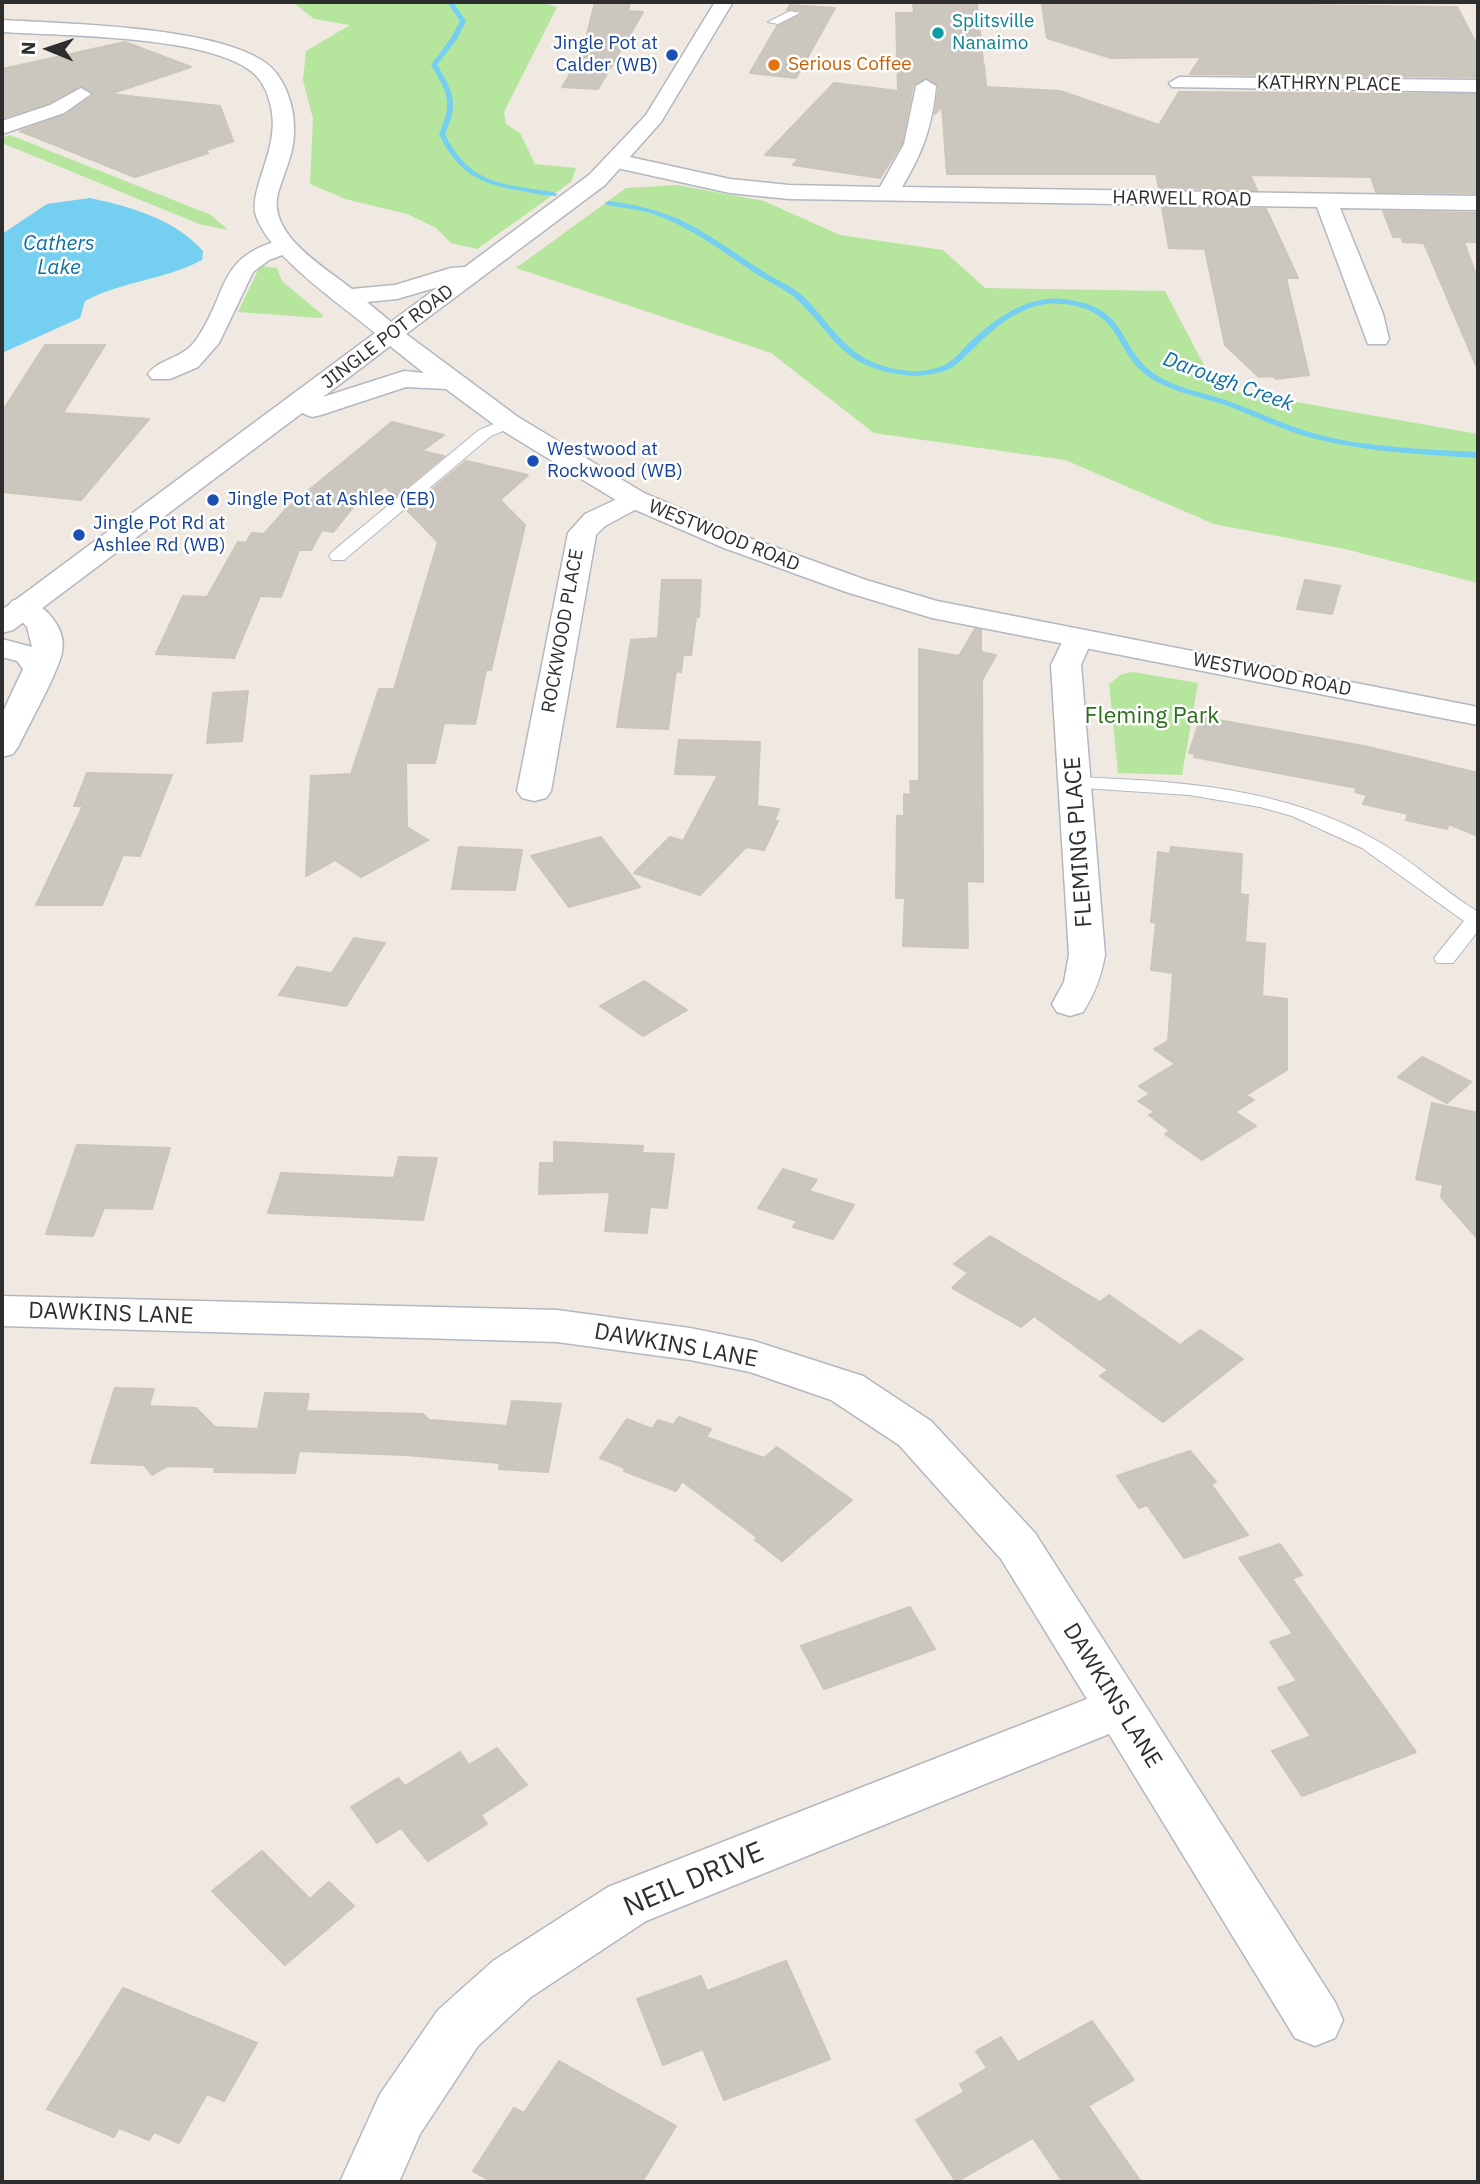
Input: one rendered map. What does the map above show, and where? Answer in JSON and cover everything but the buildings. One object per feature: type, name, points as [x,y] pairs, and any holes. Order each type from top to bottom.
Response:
[{"type":"street","name":"JINGLE POT ROAD","points":[[12,615],[597,180],[663,105],[724,2]]},
{"type":"street","name":"WESTWOOD ROAD","points":[[2,26],[186,43],[231,53],[256,65],[269,79],[284,120],[281,155],[264,202],[269,225],[285,246],[452,382],[509,423],[634,499],[734,542],[880,594],[932,609],[1478,716]]},
{"type":"street","name":"KATHRYN PLACE","points":[[1179,82],[1478,86]]},
{"type":"street","points":[[886,195],[905,166],[920,135],[926,86]]},
{"type":"street","points":[[2,128],[57,109],[81,94]]},
{"type":"street","name":"HARWELL ROAD","points":[[616,161],[762,190],[886,195],[1478,203]]},
{"type":"street","points":[[1326,201],[1371,314],[1377,339]]},
{"type":"street","points":[[161,374],[189,362],[207,343],[243,268],[261,255],[285,246]]},
{"type":"street","points":[[345,297],[397,292],[487,263]]},
{"type":"street","points":[[275,422],[387,383],[419,379],[452,382]]},
{"type":"street","name":"ROCKWOOD PLACE","points":[[534,791],[582,533],[595,520],[634,499]]},
{"type":"street","points":[[2,747],[47,652],[47,635],[42,621],[12,615]]},
{"type":"street","name":"FLEMING PLACE","points":[[1070,1004],[1082,982],[1087,955],[1066,665],[1079,638]]},
{"type":"street","points":[[2,648],[29,654],[39,669]]},
{"type":"street","name":"DAWKINS LANE","points":[[2,1311],[557,1326],[690,1344],[754,1357],[847,1388],[915,1433],[1018,1546],[1315,2020]]},
{"type":"street","name":"NEIL DRIVE","points":[[369,2182],[400,2114],[458,2028],[512,1979],[627,1904],[1120,1709]]},
{"type":"lane","points":[[338,556],[485,433],[509,423]]},
{"type":"lane","points":[[1075,783],[1205,789],[1284,807],[1368,844],[1477,921],[1445,958]]},
{"type":"green space","points":[[293,2],[541,2],[557,7],[504,112],[506,124],[520,133],[535,164],[576,168],[571,182],[477,249],[451,243],[436,228],[407,214],[345,199],[310,184],[313,119],[303,80],[306,51],[350,25],[314,19]]},
{"type":"green space","points":[[10,135],[211,215],[228,230],[199,224],[2,143],[2,138]]},
{"type":"green space","points":[[677,185],[764,201],[840,235],[943,250],[985,288],[1165,291],[1216,388],[1478,434],[1478,583],[1345,549],[1214,524],[1065,460],[874,433],[771,353],[516,268],[626,188]]},
{"type":"green space","points":[[260,266],[277,268],[282,281],[324,316],[320,318],[238,312]]},
{"type":"green space","name":"Fleming Park","points":[[1133,672],[1198,683],[1182,775],[1118,773],[1109,684],[1122,674]]},
{"type":"water","name":"Cathers Lake","points":[[90,198],[136,210],[179,230],[203,251],[202,260],[173,272],[99,294],[85,301],[80,318],[2,353],[2,234],[47,204]]},
{"type":"waterway","name":"Darough Creek","points":[[450,2],[463,21],[454,39],[434,65],[446,84],[451,99],[450,114],[442,134],[450,151],[473,174],[486,180],[553,194]]},
{"type":"waterway","name":"Darough Creek","points":[[609,203],[654,212],[706,237],[796,294],[847,350],[871,365],[888,370],[916,373],[945,368],[991,328],[1013,314],[1036,304],[1061,301],[1084,305],[1101,312],[1112,321],[1133,357],[1143,368],[1174,387],[1227,403],[1317,437],[1386,448],[1478,455]]},
{"type":"place","name":"Splitsville Nanaimo","points":[[938,33]]},
{"type":"place","name":"Jingle Pot at Calder (WB)","points":[[672,55]]},
{"type":"place","name":"Serious Coffee","points":[[774,65]]},
{"type":"place","name":"Westwood at Rockwood (WB)","points":[[533,461]]},
{"type":"place","name":"Jingle Pot at Ashlee (EB)","points":[[213,500]]},
{"type":"place","name":"Jingle Pot Rd at Ashlee Rd (WB)","points":[[79,535]]}]
